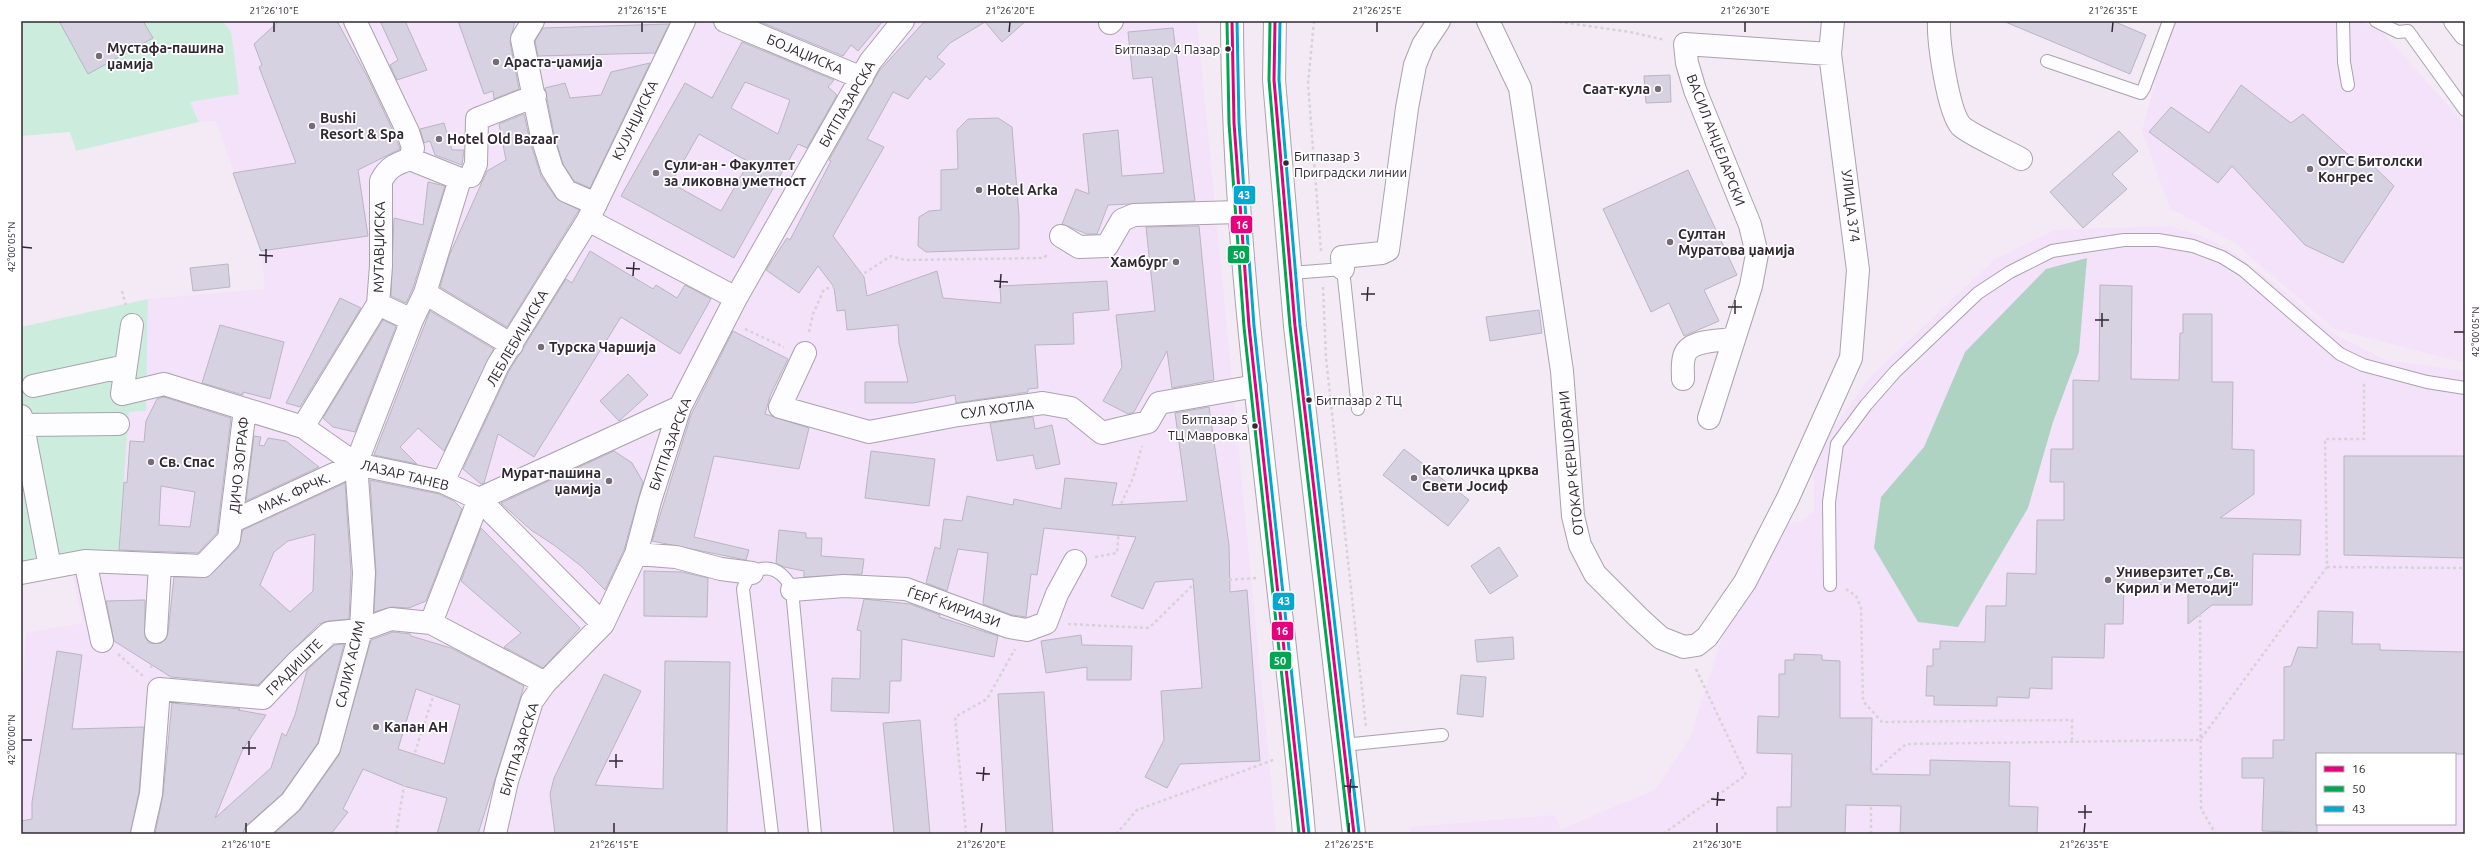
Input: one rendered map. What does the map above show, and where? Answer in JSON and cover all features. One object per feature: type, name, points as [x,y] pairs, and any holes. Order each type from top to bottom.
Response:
[{"type":"street","points":[[355,21],[408,132],[412,148],[410,159],[460,179],[426,293],[412,320],[356,464]]},
{"type":"street","points":[[533,21],[522,39],[535,96],[542,137],[552,169],[566,191],[592,212],[736,298]]},
{"type":"street","name":"КУЈУНЏИСКА","points":[[592,212],[684,21]]},
{"type":"street","name":"БОЈАЏИСКА","points":[[724,21],[862,78]]},
{"type":"street","name":"БИТПАЗАРСКА","points":[[495,834],[507,782],[532,701],[545,684],[604,624],[636,554],[650,501],[680,408],[736,298],[862,78],[881,48],[903,21]]},
{"type":"street","points":[[1232,21],[1233,88],[1239,212],[1256,386],[1297,752],[1304,834]]},
{"type":"street","points":[[1275,21],[1274,80],[1296,342],[1354,834]]},
{"type":"street","points":[[1336,266],[1388,250],[1407,108],[1415,66],[1423,45],[1439,21]]},
{"type":"street","name":"ОТОКАР КЕРШОВАНИ","points":[[1488,21],[1520,88],[1562,371],[1573,516],[1580,545],[1595,574],[1661,638],[1684,647],[1697,645]]},
{"type":"street","name":"УЛИЦА 374","points":[[1697,645],[1706,637],[1745,582],[1788,498],[1851,358],[1858,270],[1830,54],[1833,21]]},
{"type":"street","points":[[1939,21],[1941,56],[1946,74],[1950,106],[1962,126],[2021,159]]},
{"type":"street","points":[[2455,21],[2465,34]]},
{"type":"street","points":[[1685,44],[1830,54]]},
{"type":"street","name":"ВАСИЛ АНЏЕЛАРСКИ","points":[[1685,44],[1687,63],[1695,90],[1750,225],[1757,254],[1751,286],[1709,418]]},
{"type":"street","points":[[471,176],[476,164],[477,119],[535,96]]},
{"type":"street","name":"МУТАВЏИСКА","points":[[303,427],[378,304],[381,233],[381,181],[385,172],[394,164],[410,159]]},
{"type":"street","name":"ЛЕБЛЕБИЏИСКА","points":[[443,482],[498,365],[512,345],[592,212]]},
{"type":"street","points":[[1061,236],[1079,247],[1107,246],[1122,220],[1134,215],[1239,212]]},
{"type":"street","points":[[426,293],[512,345]]},
{"type":"street","points":[[378,304],[412,320]]},
{"type":"street","points":[[33,386],[126,366],[132,325]]},
{"type":"street","points":[[1683,379],[1684,356],[1690,348],[1698,343],[1733,339]]},
{"type":"street","name":"СУЛ ХОТЛА","points":[[805,353],[780,407],[819,420],[869,432],[958,415],[1043,403],[1070,408],[1102,432],[1148,422]]},
{"type":"street","name":"ЛАЗАР ТАНЕВ","points":[[126,366],[122,394],[164,384],[303,427],[356,464],[443,482],[479,499],[604,624]]},
{"type":"street","points":[[1148,422],[1159,403],[1256,386]]},
{"type":"street","points":[[431,623],[479,499],[680,408]]},
{"type":"street","name":"ДИЧО ЗОГРАФ","points":[[21,573],[85,561],[203,566],[229,539],[245,409]]},
{"type":"street","points":[[50,567],[22,421],[118,424]]},
{"type":"street","name":"МАК. ФРЧК.","points":[[232,521],[356,464]]},
{"type":"street","name":"САЛИХ АСИМ","points":[[255,834],[291,802],[329,748],[361,630],[364,573],[356,464]]},
{"type":"street","points":[[636,554],[676,557],[721,569],[752,573]]},
{"type":"street","points":[[85,561],[102,641]]},
{"type":"street","points":[[1036,626],[1057,594],[1075,561]]},
{"type":"street","points":[[156,632],[160,565]]},
{"type":"street","name":"ЃЕРЃ ЌИРИАЗИ","points":[[792,590],[844,586],[906,589],[1009,627],[1036,626]]},
{"type":"street","name":"ГРАДИШТЕ","points":[[159,689],[263,698],[296,663],[329,633],[361,630],[391,619],[431,623],[545,684]]},
{"type":"street","points":[[142,834],[151,794],[159,689]]},
{"type":"lane","points":[[2047,61],[2141,93],[2169,21]]},
{"type":"lane","points":[[2344,21],[2344,62],[2348,85]]},
{"type":"lane","points":[[2376,21],[2398,32],[2408,31],[2463,106]]},
{"type":"lane","points":[[1830,585],[1828,502],[1837,444],[1866,405],[1895,372],[1978,293],[2010,272],[2052,251],[2124,240],[2158,240],[2193,246],[2222,257],[2243,270],[2340,354],[2364,365],[2427,382],[2465,388]]},
{"type":"lane","points":[[1291,273],[1336,266],[1358,409]]},
{"type":"lane","points":[[772,834],[743,603],[743,589],[752,573],[764,569],[777,570],[787,578],[792,590],[815,834]]},
{"type":"lane","points":[[1343,745],[1442,735]]},
{"type":"path","points":[[1314,21],[1308,84],[1336,266],[1326,358],[1367,743]]},
{"type":"path","points":[[1553,21],[1630,32],[1685,44]]},
{"type":"path","points":[[805,353],[813,314],[824,289],[846,285],[891,256],[905,260],[1044,258],[1061,236]]},
{"type":"path","points":[[726,320],[779,346]]},
{"type":"path","points":[[2200,740],[2327,567],[2325,439],[2364,439],[2364,365]]},
{"type":"path","points":[[1075,561],[1117,553],[1121,504],[1134,478],[1148,422]]},
{"type":"path","points":[[2327,567],[2465,568]]},
{"type":"path","points":[[966,834],[956,717],[987,698],[1036,626],[1149,628],[1196,582],[1278,576]]},
{"type":"path","points":[[1830,585],[1847,590],[1856,596],[1861,608],[1863,702],[1882,722],[2072,720],[2072,742]]},
{"type":"path","points":[[2200,614],[2201,809],[2216,834]]},
{"type":"path","points":[[156,632],[151,674],[159,689]]},
{"type":"path","points":[[396,834],[404,786],[453,635]]},
{"type":"path","points":[[102,641],[159,689]]},
{"type":"path","points":[[1663,834],[1746,775],[1694,664],[1697,645]]},
{"type":"path","points":[[1871,834],[1871,774],[1906,744],[2200,740]]},
{"type":"path","points":[[1116,834],[1137,810],[1297,752]]},
{"type":"shaded area","points":[[222,21],[1197,21],[1276,834],[21,834],[21,716],[26,633],[83,623],[71,570],[120,523],[129,412],[146,411],[148,299],[265,289],[261,251],[216,121],[199,122],[190,102],[231,31]]},
{"type":"shaded area","name":"ОУГС Битолски Конгрес","points":[[2171,21],[2360,21],[2383,33],[2453,111],[2465,127],[2465,359],[2461,362],[2334,329],[2236,244],[2170,208],[2142,131]]},
{"type":"shaded area","name":"Универзитет „Св. Кирил и Методиј“","points":[[2170,226],[2205,237],[2233,252],[2291,296],[2332,333],[2386,360],[2465,371],[2465,834],[1411,834],[1410,827],[1555,815],[1561,829],[1655,790],[1690,738],[1722,637],[1782,522],[1801,522],[1814,511],[1814,469],[1820,447],[1869,378],[1994,260],[2055,230]]},
{"type":"green space","points":[[21,21],[222,21],[231,31],[239,94],[190,102],[199,122],[76,151],[70,132],[21,136]]},
{"type":"green space","points":[[2087,258],[2079,352],[2053,422],[2028,508],[1958,627],[1918,622],[1874,548],[1881,497],[1924,447],[1965,352],[2046,269]]},
{"type":"green space","points":[[148,299],[146,411],[129,412],[118,556],[21,573],[21,327]]},
{"type":"building","name":"Мустафа-пашина џамија","points":[[59,21],[143,21],[153,38],[88,74]]},
{"type":"building","name":"Bushi Resort & Spa","points":[[279,21],[337,21],[368,78],[396,137],[400,149],[358,170],[368,236],[261,251],[233,173],[296,163],[259,67],[262,65],[254,44]]},
{"type":"building","points":[[380,21],[405,21],[427,70],[397,80],[390,65],[398,60]]},
{"type":"building","name":"Араста-џамија","points":[[458,21],[515,21],[510,42],[519,89],[494,99],[493,91],[484,94]]},
{"type":"building","points":[[758,21],[883,21],[858,51],[851,45],[843,56]]},
{"type":"building","points":[[925,21],[1026,21],[1002,42],[985,22],[950,43],[937,57],[945,64],[930,80],[926,76],[908,99],[893,92],[867,139],[884,147],[833,236],[864,277],[867,296],[937,271],[943,298],[1001,303],[1000,286],[1107,281],[1109,310],[1073,313],[1074,344],[1035,345],[1038,388],[1028,389],[1028,392],[956,403],[955,395],[913,403],[865,403],[865,382],[908,382],[899,343],[898,325],[847,330],[845,310],[837,311],[834,287],[818,266],[799,293],[766,270],[787,238],[790,240],[831,161],[829,160],[879,71]]},
{"type":"building","points":[[2003,21],[2113,21],[2146,35],[2130,74]]},
{"type":"building","points":[[669,24],[655,53],[538,56],[535,41],[543,28]]},
{"type":"building","points":[[1173,28],[1195,201],[1108,205],[1097,234],[1087,234],[1062,224],[1076,189],[1089,194],[1083,134],[1118,130],[1122,176],[1164,173],[1152,77],[1133,79],[1128,32]]},
{"type":"building","name":"Сули-ан - Факултет за ликовна уметност","points":[[742,42],[834,80],[828,87],[837,95],[807,148],[798,144],[734,258],[621,196],[685,83],[712,98]],"holes":[[[745,82],[790,100],[778,134],[731,108]],[[699,134],[749,162],[721,211],[671,183]]]},
{"type":"building","points":[[650,63],[590,188],[574,181],[563,164],[554,134],[545,88],[565,83],[570,98],[601,95],[611,72]]},
{"type":"building","name":"Саат-кула","points":[[1670,75],[1671,102],[1646,103],[1644,76]]},
{"type":"building","points":[[2241,85],[2291,123],[2303,114],[2352,158],[2368,161],[2394,186],[2343,263],[2305,245],[2232,166],[2218,183],[2149,132],[2171,107],[2209,133]]},
{"type":"building","points":[[524,114],[530,141],[541,176],[556,198],[579,210],[507,327],[440,287],[449,256],[487,171],[506,160],[499,124]]},
{"type":"building","name":"Hotel Arka","points":[[998,118],[1012,127],[1019,216],[1019,249],[926,252],[918,246],[919,217],[929,211],[941,210],[941,170],[958,169],[957,130],[968,119]]},
{"type":"building","name":"Hotel Old Bazaar","points":[[444,123],[452,150],[464,150],[462,165],[435,155],[430,141],[424,143],[420,129]]},
{"type":"building","points":[[2119,131],[2138,151],[2112,174],[2127,189],[2083,228],[2050,192]]},
{"type":"building","name":"Султан Муратова џамија","points":[[1688,170],[1737,275],[1704,290],[1719,321],[1684,336],[1669,303],[1651,312],[1603,209]]},
{"type":"building","points":[[428,182],[445,186],[413,288],[406,303],[391,296],[394,218],[423,225]]},
{"type":"building","points":[[1199,226],[1214,380],[1172,388],[1167,351],[1134,412],[1128,414],[1103,401],[1122,367],[1116,315],[1155,311],[1146,227]]},
{"type":"building","points":[[590,251],[653,289],[656,285],[677,298],[685,285],[711,299],[680,354],[621,317],[534,457],[498,434],[484,483],[481,484],[463,469],[509,371],[566,279],[572,283]]},
{"type":"building","points":[[228,264],[230,287],[193,291],[190,268]]},
{"type":"building","points":[[2100,285],[2132,286],[2131,379],[2179,380],[2180,333],[2183,333],[2183,314],[2212,314],[2212,382],[2233,382],[2232,449],[2254,450],[2254,494],[2220,518],[2301,520],[2300,555],[2253,554],[2252,605],[2212,605],[2188,624],[2188,585],[2124,584],[2123,624],[2105,624],[2104,658],[2052,657],[2052,689],[2030,688],[2029,698],[1997,697],[1997,706],[1934,705],[1934,696],[1926,696],[1927,666],[1933,666],[1933,649],[1940,649],[1940,641],[1985,642],[1986,606],[2006,606],[2007,573],[2036,574],[2037,520],[2064,520],[2064,482],[2050,482],[2051,449],[2073,449],[2073,380],[2099,381]]},
{"type":"building","points":[[340,298],[361,308],[300,407],[286,403]]},
{"type":"building","points":[[1539,310],[1542,333],[1490,341],[1486,317]]},
{"type":"building","points":[[430,311],[494,349],[444,451],[418,428],[400,447],[417,464],[374,455]]},
{"type":"building","points":[[383,320],[396,326],[355,432],[333,427],[323,418]]},
{"type":"building","points":[[220,325],[284,342],[270,399],[243,392],[243,395],[202,383]]},
{"type":"building","points":[[733,331],[788,359],[770,396],[765,414],[809,428],[799,469],[714,456],[694,537],[749,550],[746,560],[652,541],[691,415]]},
{"type":"building","points":[[628,374],[648,395],[619,421],[600,401]]},
{"type":"building","points":[[164,397],[231,418],[217,533],[198,553],[119,550],[124,482],[127,483],[130,441],[144,442],[146,421],[157,399]],"holes":[[[161,486],[195,492],[190,527],[159,525]]]},
{"type":"building","points":[[1209,407],[1229,545],[1230,592],[1247,590],[1260,761],[1180,764],[1167,788],[1145,777],[1164,740],[1161,691],[1202,688],[1193,579],[1155,582],[1143,609],[1111,596],[1136,537],[1044,528],[1037,575],[1031,574],[1026,617],[1012,615],[983,604],[988,553],[958,549],[947,591],[926,583],[935,547],[940,549],[944,519],[962,521],[967,496],[1013,505],[1014,499],[1061,509],[1065,478],[1117,483],[1112,505],[1187,501],[1175,413]]},
{"type":"building","points":[[1033,417],[1035,429],[1052,425],[1060,464],[1036,469],[1033,455],[997,461],[990,423]]},
{"type":"building","points":[[254,436],[261,437],[259,445],[264,446],[268,438],[286,441],[319,467],[246,501]]},
{"type":"building","name":"Католичка црква Свети Јосиф","points":[[1404,449],[1469,500],[1448,526],[1383,475]]},
{"type":"building","points":[[614,451],[632,463],[643,482],[624,550],[605,590],[581,566],[554,545],[531,530],[501,503]]},
{"type":"building","points":[[871,451],[935,459],[929,506],[865,498]]},
{"type":"building","points":[[2344,456],[2465,456],[2465,558],[2344,555]]},
{"type":"building","points":[[370,480],[439,494],[454,501],[462,509],[426,601],[409,608],[392,607],[374,612],[376,572]]},
{"type":"building","points":[[345,483],[351,573],[349,619],[328,621],[319,624],[258,685],[171,677],[114,641],[106,601],[145,600],[145,637],[149,643],[161,643],[166,639],[168,633],[174,577],[208,577],[238,548],[243,530]],"holes":[[[315,534],[313,591],[290,612],[260,585],[274,552],[288,541]]]},
{"type":"building","points":[[481,528],[580,628],[543,668],[504,647],[521,633],[461,581]]},
{"type":"building","points":[[779,530],[806,533],[806,538],[822,538],[821,556],[864,559],[862,574],[804,577],[804,571],[784,567],[776,563]]},
{"type":"building","points":[[1499,547],[1518,576],[1490,594],[1471,566]]},
{"type":"building","points":[[644,571],[682,572],[708,578],[707,617],[644,616]]},
{"type":"building","points":[[864,599],[910,604],[940,615],[939,617],[998,636],[994,657],[902,639],[901,681],[890,681],[889,713],[831,711],[832,678],[860,679],[861,631],[857,630]]},
{"type":"building","points":[[2318,611],[2353,612],[2352,644],[2380,644],[2380,650],[2465,652],[2465,754],[2316,753],[2317,833],[2262,831],[2264,778],[2242,778],[2242,758],[2273,758],[2273,740],[2284,740],[2284,667],[2291,666],[2298,647],[2317,648]]},
{"type":"building","name":"Капан АН","points":[[393,632],[410,634],[411,636],[451,648],[524,686],[478,834],[437,834],[447,798],[404,786],[363,769],[343,809],[348,812],[331,834],[274,834],[301,809],[339,755],[371,640]],"holes":[[[416,689],[460,705],[444,764],[398,749]]]},
{"type":"building","points":[[1081,635],[1082,645],[1132,646],[1131,680],[1087,680],[1087,667],[1046,673],[1041,641]]},
{"type":"building","points":[[1513,637],[1514,659],[1477,662],[1475,640]]},
{"type":"building","points":[[344,644],[318,743],[282,794],[247,825],[243,834],[155,834],[163,795],[172,703],[240,709],[238,710],[266,715],[242,751],[215,818],[271,768],[282,733],[286,736],[295,715],[307,670],[334,645]]},
{"type":"building","points":[[57,651],[82,655],[72,729],[144,727],[139,792],[130,834],[21,834],[21,821],[32,819],[32,802]]},
{"type":"building","points":[[1794,654],[1822,655],[1822,660],[1840,661],[1840,718],[1872,718],[1871,774],[1930,775],[1930,760],[2010,762],[2009,806],[2038,807],[2037,834],[1900,834],[1901,806],[1846,805],[1845,834],[1777,834],[1777,807],[1791,807],[1792,754],[1757,753],[1758,716],[1779,717],[1779,674],[1785,674],[1785,660],[1794,660]]},
{"type":"building","points":[[665,661],[730,662],[727,834],[555,834],[550,794],[554,778],[604,674],[641,691],[595,785],[663,789]]},
{"type":"building","points":[[1461,675],[1486,677],[1483,717],[1457,714]]},
{"type":"building","points":[[1044,692],[1053,834],[1006,834],[998,694]]},
{"type":"building","points":[[920,720],[930,834],[894,834],[883,723]]},
{"type":"transit line","name":"50","points":[[1227,21],[1229,123],[1244,327],[1299,834]]},
{"type":"transit line","name":"16","points":[[1232,21],[1234,123],[1249,326],[1304,834]]},
{"type":"transit line","name":"43","points":[[1237,21],[1239,123],[1254,326],[1309,834]]},
{"type":"transit line","name":"50","points":[[1270,21],[1269,80],[1290,326],[1349,834]]},
{"type":"transit line","name":"16","points":[[1275,21],[1274,80],[1295,326],[1354,834]]},
{"type":"transit line","name":"43","points":[[1280,21],[1279,80],[1300,325],[1359,833]]},
{"type":"place","name":"Битпазар 4 Пазар","points":[[1228,49]]},
{"type":"place","name":"Мустафа-пашина џамија","points":[[99,56]]},
{"type":"place","name":"Араста-џамија","points":[[496,62]]},
{"type":"place","name":"Саат-кула","points":[[1658,89]]},
{"type":"place","name":"Bushi Resort & Spa","points":[[312,126]]},
{"type":"place","name":"Hotel Old Bazaar","points":[[439,139]]},
{"type":"place","name":"Битпазар 3 Приградски линии","points":[[1286,163]]},
{"type":"place","name":"ОУГС Битолски Конгрес","points":[[2310,169]]},
{"type":"place","name":"Сули-ан - Факултет за ликовна уметност","points":[[656,173]]},
{"type":"place","name":"Hotel Arka","points":[[979,190]]},
{"type":"place","name":"Султан Муратова џамија","points":[[1670,242]]},
{"type":"place","name":"Хамбург","points":[[1176,262]]},
{"type":"place","name":"Турска Чаршија","points":[[541,347]]},
{"type":"place","name":"Битпазар 2 ТЦ","points":[[1309,400]]},
{"type":"place","name":"Битпазар 5 ТЦ Мавровка","points":[[1255,426]]},
{"type":"place","name":"Св. Спас","points":[[151,462]]},
{"type":"place","name":"Католичка црква Свети Јосиф","points":[[1414,478]]},
{"type":"place","name":"Мурат-пашина џамија","points":[[609,481]]},
{"type":"place","name":"Универзитет „Св. Кирил и Методиј“","points":[[2108,580]]},
{"type":"place","name":"Капан АН","points":[[376,727]]}]
